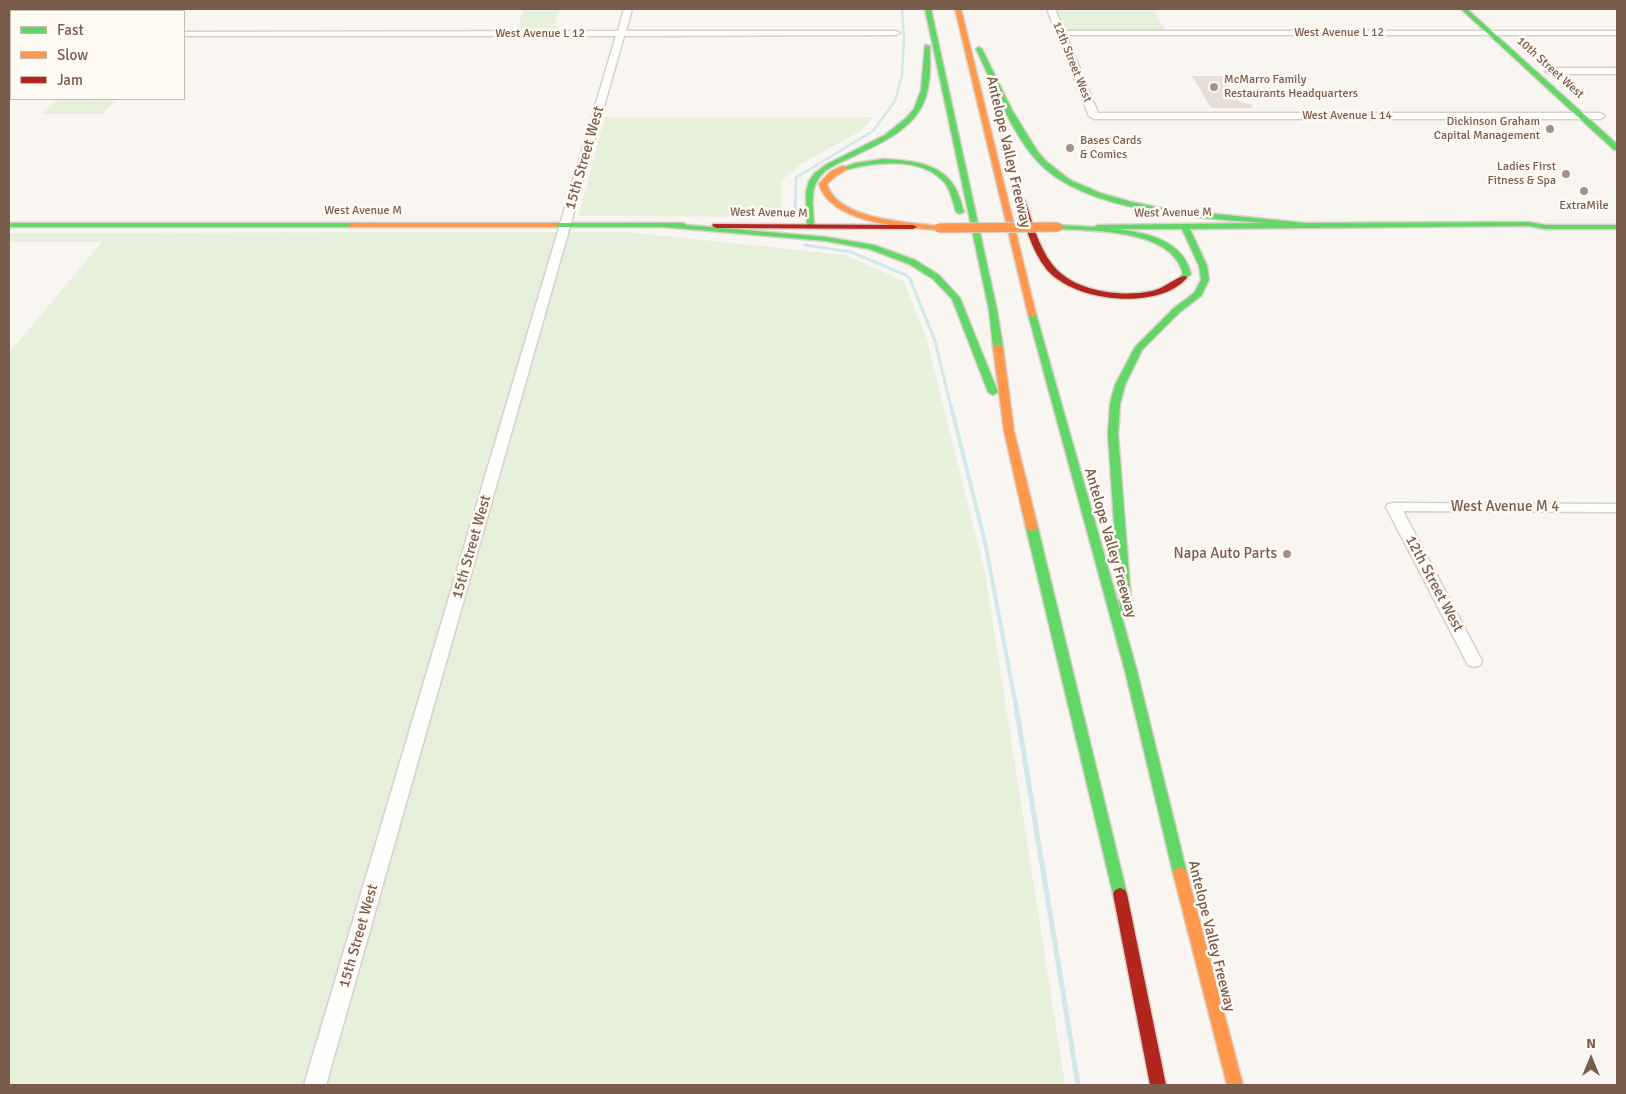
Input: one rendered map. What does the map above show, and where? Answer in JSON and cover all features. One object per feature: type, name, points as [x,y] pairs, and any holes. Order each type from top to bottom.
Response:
[{"type":"main road","points":[[928,9],[993,310],[1008,432],[1116,875],[1158,1085]]},
{"type":"main road","name":"10th Street West","points":[[1464,9],[1617,148]]},
{"type":"main road","name":"10th Street West","points":[[1478,9],[1611,126]]},
{"type":"main road","points":[[958,10],[1010,113],[1044,165],[1063,179],[1094,193],[1148,206],[1302,224]]},
{"type":"main road","name":"Antelope Valley Freeway","points":[[958,10],[1033,320],[1130,671],[1192,924],[1235,1085]]},
{"type":"main road","points":[[810,227],[813,181],[819,173],[887,137],[902,126],[918,107],[923,96],[927,41],[932,32]]},
{"type":"main road","points":[[984,114],[1009,172]]},
{"type":"main road","points":[[939,228],[871,219],[833,202],[826,196],[823,184],[827,178],[842,169],[875,162],[915,165],[934,171],[945,179],[952,188],[993,310]]},
{"type":"main road","points":[[1016,189],[1051,269],[1067,282],[1088,290],[1118,296],[1137,296],[1168,290],[1177,286],[1187,274],[1187,266],[1179,254],[1168,246],[1150,239],[1130,234],[1058,228]]},
{"type":"main road","name":"West Avenue M","points":[[1528,224],[1540,219],[1617,219]]},
{"type":"main road","name":"West Avenue M","points":[[9,225],[664,225],[1058,228],[1302,224],[1528,224],[1546,227],[1617,227]]},
{"type":"main road","points":[[664,225],[826,238],[887,252],[926,270],[947,287],[956,298],[1008,432]]},
{"type":"main road","points":[[1130,671],[1113,434],[1115,404],[1120,385],[1138,349],[1177,310],[1198,294],[1205,280],[1203,266],[1185,227]]},
{"type":"street","name":"15th Street West","points":[[316,1085],[628,9]]},
{"type":"street","name":"12th Street West","points":[[1051,9],[1094,116]]},
{"type":"street","name":"West Avenue L 12","points":[[185,34],[896,33]]},
{"type":"street","name":"West Avenue L 12","points":[[1061,33],[1617,33]]},
{"type":"street","points":[[1549,71],[1617,71]]},
{"type":"street","name":"West Avenue L 14","points":[[1094,116],[1600,116]]},
{"type":"street","name":"12th Street West","points":[[1393,507],[1474,661]]},
{"type":"street","name":"West Avenue M 4","points":[[1393,507],[1617,508]]},
{"type":"green space","points":[[524,9],[559,9],[555,25],[560,29],[517,29]]},
{"type":"green space","points":[[1056,9],[1153,9],[1166,31],[1064,31]]},
{"type":"green space","points":[[57,100],[116,100],[102,114],[41,114]]},
{"type":"green space","points":[[605,117],[874,117],[859,132],[801,164],[781,181],[782,217],[578,216]]},
{"type":"green space","points":[[627,232],[845,255],[903,281],[926,337],[985,573],[1065,1085],[9,1085],[9,353],[102,242],[9,242],[9,233]]},
{"type":"building","name":"McMarro Family Restaurants Headquarters","points":[[1192,76],[1223,76],[1238,101],[1252,105],[1252,108],[1211,108]]},
{"type":"waterway","points":[[797,177],[873,131],[895,101],[902,75],[904,38],[902,9]]},
{"type":"waterway","points":[[795,215],[797,177]]},
{"type":"waterway","points":[[805,245],[851,252],[906,275],[910,279],[935,341],[951,407]]},
{"type":"waterway","points":[[951,406],[985,542],[1016,706]]},
{"type":"waterway","points":[[1016,705],[1078,1085]]},
{"type":"traffic: fast","points":[[928,9],[993,310],[998,347]]},
{"type":"traffic: fast","points":[[1464,9],[1617,148]]},
{"type":"traffic: fast","points":[[810,227],[810,192],[817,174],[830,165],[887,137],[909,120],[917,109],[926,84],[927,46]]},
{"type":"traffic: fast","points":[[979,49],[1008,110],[1026,140],[1044,164],[1068,181],[1097,194],[1130,204],[1166,211],[1302,224]]},
{"type":"traffic: fast","points":[[845,168],[883,162],[897,162],[925,167],[949,183],[960,212]]},
{"type":"traffic: fast","points":[[1098,227],[1528,224],[1546,227],[1617,227]]},
{"type":"traffic: fast","points":[[9,225],[353,225]]},
{"type":"traffic: fast","points":[[555,225],[683,225]]},
{"type":"traffic: fast","points":[[664,225],[826,239],[871,247],[912,262],[936,277],[956,298],[993,392]]},
{"type":"traffic: fast","points":[[1058,227],[1106,230],[1160,242],[1173,249],[1182,259],[1187,274],[1183,278]]},
{"type":"traffic: fast","points":[[1126,612],[1113,434],[1115,404],[1120,385],[1138,349],[1177,310],[1198,294],[1205,280],[1203,266],[1185,227]]},
{"type":"traffic: fast","points":[[1032,314],[1131,671],[1180,873]]},
{"type":"traffic: fast","points":[[1032,528],[1120,894]]},
{"type":"traffic: slow","points":[[958,9],[1032,314]]},
{"type":"traffic: slow","points":[[845,168],[833,174],[823,184],[827,195],[835,203],[847,210],[878,219],[939,228]]},
{"type":"traffic: slow","points":[[353,225],[555,225]]},
{"type":"traffic: slow","points":[[939,228],[1058,227]]},
{"type":"traffic: slow","points":[[998,347],[1009,431],[1032,528]]},
{"type":"traffic: slow","points":[[1180,873],[1235,1085]]},
{"type":"traffic: jam","points":[[1021,200],[1042,255],[1052,270],[1064,280],[1098,293],[1137,296],[1155,293],[1171,287],[1183,278]]},
{"type":"traffic: jam","points":[[716,226],[913,227]]},
{"type":"traffic: jam","points":[[1120,894],[1158,1085]]},
{"type":"place","name":"McMarro Family Restaurants Headquarters","points":[[1214,87]]},
{"type":"place","name":"Dickinson Graham Capital Management","points":[[1550,129]]},
{"type":"place","name":"Bases Cards & Comics","points":[[1070,148]]},
{"type":"place","name":"Ladies First Fitness & Spa","points":[[1566,174]]},
{"type":"place","name":"ExtraMile","points":[[1584,191]]},
{"type":"place","name":"Napa Auto Parts","points":[[1287,554]]}]
